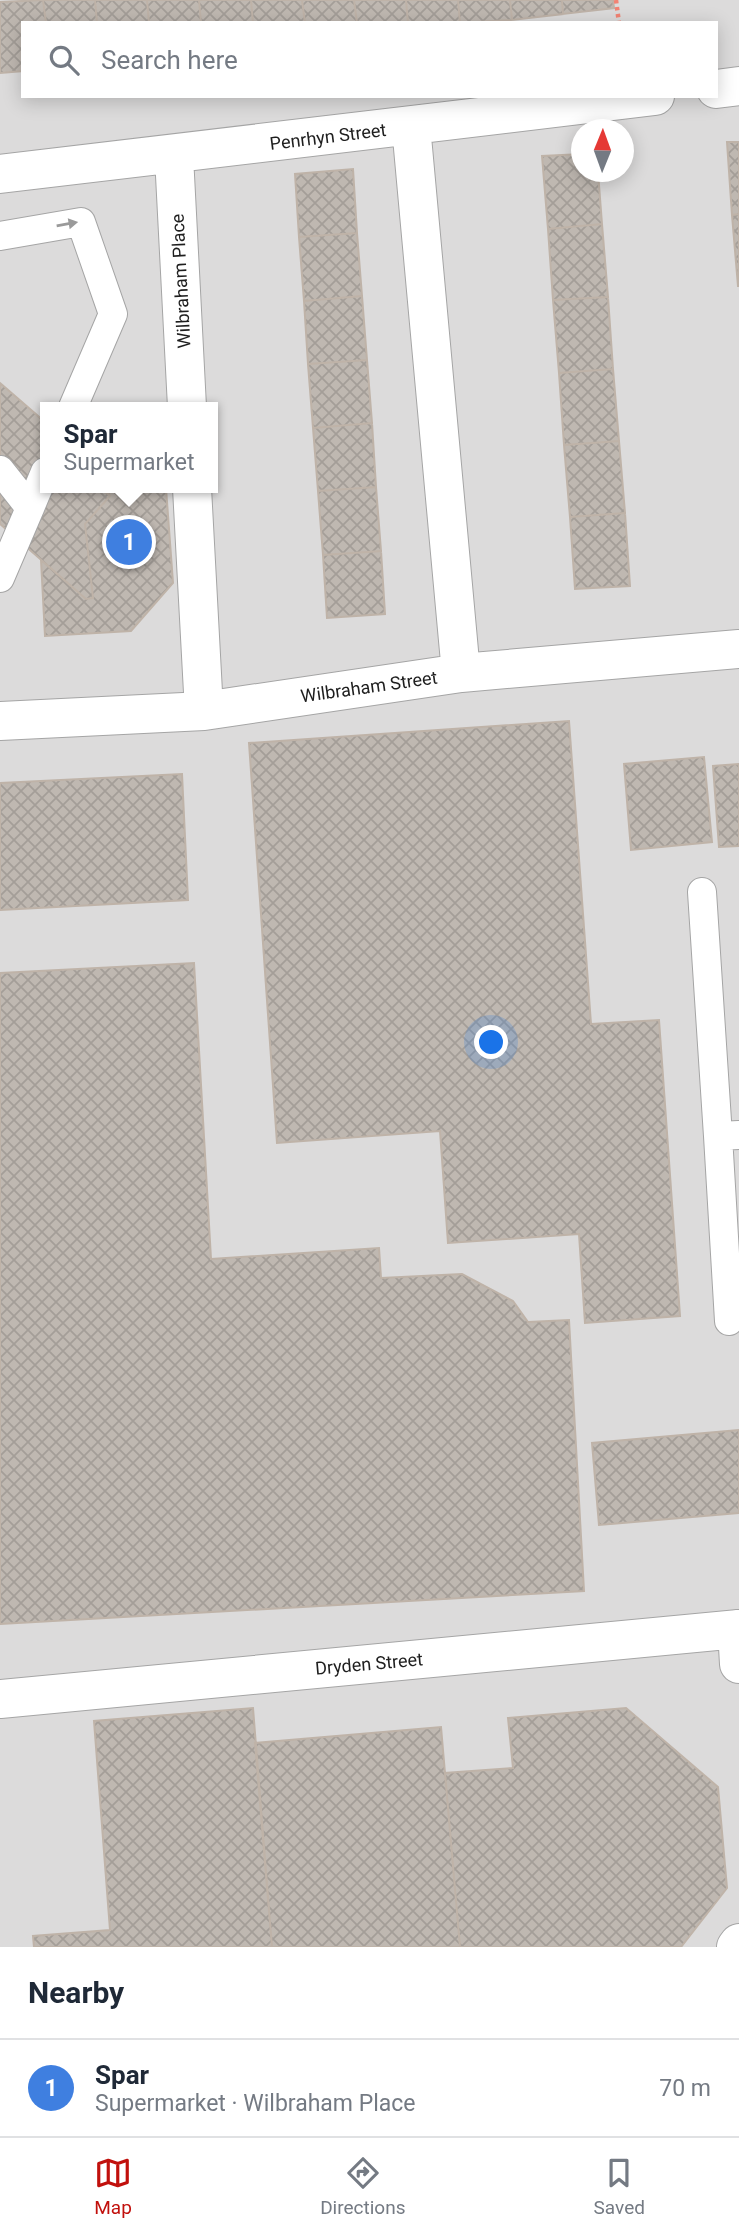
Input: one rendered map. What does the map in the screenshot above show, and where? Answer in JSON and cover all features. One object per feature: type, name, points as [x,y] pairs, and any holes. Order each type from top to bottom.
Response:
[{"type":"street","points":[[718,89],[739,86]]},
{"type":"street","name":"Penrhyn Street","points":[[0,174],[174,156],[639,98]]},
{"type":"street","points":[[411,126],[461,673]]},
{"type":"street","name":"Wilbraham Place","points":[[174,156],[187,402]]},
{"type":"street","points":[[192,493],[204,711]]},
{"type":"street","name":"Wilbraham Street","points":[[0,721],[204,711],[461,673],[739,649]]},
{"type":"street","name":"Dryden Street","points":[[0,1699],[738,1641]]},
{"type":"lane","points":[[0,236],[81,222],[113,314],[75,402]]},
{"type":"lane","points":[[0,470],[30,508]]},
{"type":"lane","points":[[0,578],[40,484]]},
{"type":"lane","points":[[702,892],[729,1135],[729,1321]]},
{"type":"path","points":[[616,0],[619,21]]},
{"type":"shaded area","points":[[0,0],[739,0],[739,1947],[0,1947]]},
{"type":"building","points":[[43,0],[46,21],[21,21],[21,71],[0,73],[0,2]]},
{"type":"building","points":[[43,0],[95,0],[97,21],[46,21]]},
{"type":"building","points":[[95,0],[147,0],[149,21],[97,21]]},
{"type":"building","points":[[147,0],[199,0],[201,21],[149,21]]},
{"type":"building","points":[[199,0],[251,0],[253,21],[201,21]]},
{"type":"building","points":[[251,0],[302,0],[305,21],[253,21]]},
{"type":"building","points":[[302,0],[354,0],[357,21],[305,21]]},
{"type":"building","points":[[354,0],[406,0],[408,21],[357,21]]},
{"type":"building","points":[[406,0],[458,0],[460,21],[408,21]]},
{"type":"building","points":[[458,0],[510,0],[512,20],[460,21]]},
{"type":"building","points":[[510,0],[562,0],[563,14],[512,20]]},
{"type":"building","points":[[562,0],[613,0],[614,8],[563,14]]},
{"type":"building","points":[[727,142],[739,142],[739,214],[732,215]]},
{"type":"building","points":[[571,155],[571,182],[599,182],[602,224],[548,229],[542,156]]},
{"type":"building","points":[[353,169],[357,233],[299,237],[295,174]]},
{"type":"building","points":[[739,214],[739,286],[738,286],[732,215]]},
{"type":"building","points":[[602,224],[608,297],[553,300],[548,229]]},
{"type":"building","points":[[357,233],[362,296],[304,301],[299,237]]},
{"type":"building","points":[[362,296],[367,360],[308,364],[304,301]]},
{"type":"building","points":[[608,297],[613,369],[559,373],[553,300]]},
{"type":"building","points":[[367,360],[372,423],[313,428],[308,364]]},
{"type":"building","points":[[613,369],[619,441],[564,445],[559,373]]},
{"type":"building","points":[[0,383],[40,418],[40,493],[107,493],[110,496],[85,524],[93,598],[86,599],[0,524]]},
{"type":"building","points":[[372,423],[376,487],[318,491],[313,428]]},
{"type":"building","points":[[619,441],[625,513],[570,517],[564,445]]},
{"type":"building","points":[[376,487],[381,551],[323,555],[318,491]]},
{"type":"building","points":[[108,493],[166,493],[173,583],[131,631],[45,636],[41,560],[86,599],[93,598],[85,524],[110,496]]},
{"type":"building","points":[[625,513],[630,586],[575,589],[570,517]]},
{"type":"building","points":[[381,551],[385,614],[327,618],[323,555]]},
{"type":"building","points":[[569,721],[591,1024],[659,1020],[680,1316],[585,1323],[579,1234],[448,1243],[440,1131],[277,1143],[249,743]]},
{"type":"building","points":[[704,757],[712,842],[631,850],[624,764]]},
{"type":"building","points":[[739,764],[739,846],[719,847],[713,766]]},
{"type":"building","points":[[182,774],[188,900],[0,910],[0,783]]},
{"type":"building","points":[[194,963],[211,1259],[379,1248],[381,1278],[462,1274],[513,1301],[528,1322],[569,1320],[584,1591],[0,1624],[0,973]]},
{"type":"building","points":[[739,1430],[739,1513],[599,1525],[592,1443]]},
{"type":"building","points":[[253,1708],[272,1947],[34,1947],[33,1936],[110,1930],[94,1721]]},
{"type":"building","points":[[626,1708],[718,1787],[727,1888],[681,1947],[460,1947],[445,1773],[513,1768],[508,1718]]},
{"type":"building","points":[[441,1727],[460,1947],[272,1947],[255,1743]]},
{"type":"place","name":"Spar","points":[[129,542]]}]
